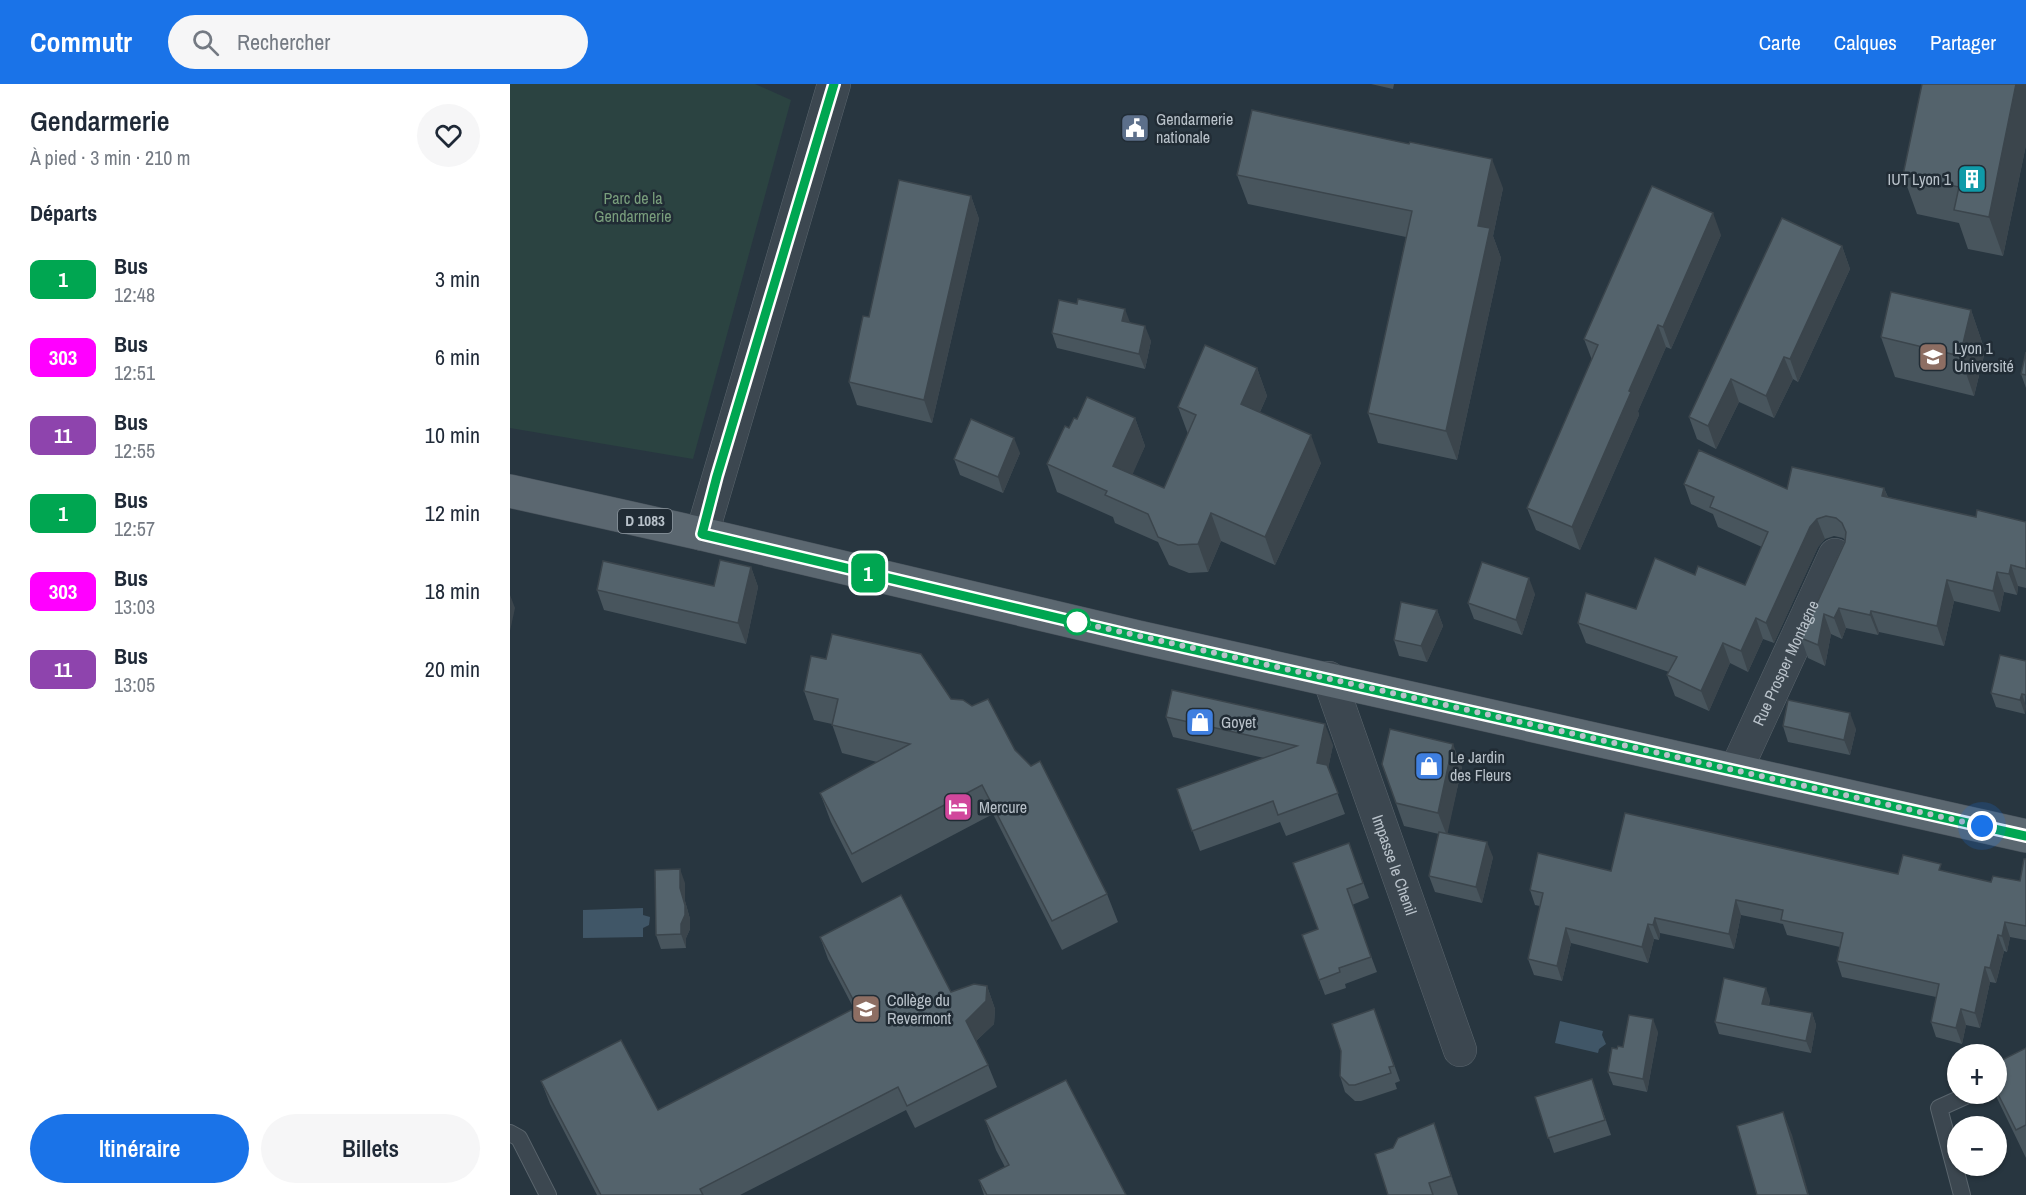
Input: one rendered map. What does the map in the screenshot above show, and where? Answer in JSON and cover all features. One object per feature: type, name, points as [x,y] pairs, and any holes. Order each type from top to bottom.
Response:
[{"type":"main road","name":"D 1083","points":[[510,492],[702,534],[1138,637],[2026,836]]},
{"type":"street","points":[[702,534],[717,476],[834,84]]},
{"type":"street","name":"Rue Prosper Montagne","points":[[1737,770],[1835,555]]},
{"type":"street","name":"Impasse le Chenil","points":[[1329,678],[1460,1050]]},
{"type":"lane","points":[[1947,1104],[1938,1108],[1962,1195]]},
{"type":"lane","points":[[510,1133],[519,1138],[549,1195]]},
{"type":"green space","name":"Parc de la Gendarmerie","points":[[510,84],[755,84],[791,100],[693,459],[510,428]]},
{"type":"water","points":[[643,908],[643,915],[650,917],[649,925],[643,928],[643,937],[583,938],[583,910]]},
{"type":"water","points":[[1560,1021],[1603,1031],[1602,1035],[1606,1044],[1599,1049],[1598,1053],[1555,1043]]},
{"type":"building","name":"IUT Lyon 1","points":[[1922,84],[2016,84],[1989,217],[1954,210],[1959,187],[1903,175]]},
{"type":"building","points":[[1252,110],[1409,144],[1410,142],[1492,159],[1478,226],[1490,228],[1446,431],[1368,413],[1412,211],[1237,175]]},
{"type":"building","points":[[899,180],[971,196],[924,400],[849,382],[863,316],[869,317]]},
{"type":"building","points":[[1652,186],[1713,213],[1663,327],[1658,325],[1572,527],[1527,508],[1598,345],[1584,339]]},
{"type":"building","points":[[1782,218],[1842,246],[1790,359],[1784,357],[1766,396],[1731,379],[1708,426],[1689,417]]},
{"type":"building","points":[[1891,292],[1971,310],[1960,356],[1881,337]]},
{"type":"building","points":[[1078,299],[1125,309],[1122,321],[1145,326],[1139,354],[1052,333],[1059,300],[1077,304]]},
{"type":"building","points":[[1205,345],[1257,368],[1241,404],[1311,435],[1265,537],[1211,513],[1198,544],[1178,545],[1158,537],[1148,514],[1105,495],[1107,491],[1047,464],[1065,426],[1069,428],[1074,418],[1077,419],[1087,397],[1135,418],[1113,466],[1164,488],[1196,415],[1178,407]]},
{"type":"building","points":[[2026,352],[2026,375],[2021,374]]},
{"type":"building","points":[[971,419],[1014,438],[998,477],[954,459]]},
{"type":"building","points":[[1699,450],[1787,489],[1792,467],[1884,488],[1882,496],[1976,517],[1977,510],[2026,522],[2026,569],[2011,565],[2009,574],[1997,572],[1993,591],[1947,580],[1937,626],[1871,611],[1870,615],[1839,608],[1834,618],[1824,614],[1818,645],[1801,638],[1845,542],[1846,532],[1842,523],[1836,518],[1826,516],[1817,519],[1810,527],[1766,623],[1756,618],[1741,651],[1723,643],[1701,691],[1667,675],[1677,657],[1578,623],[1586,593],[1636,609],[1655,558],[1695,575],[1698,566],[1745,585],[1768,532],[1710,507],[1714,497],[1684,484]]},
{"type":"building","points":[[720,560],[751,567],[738,623],[597,590],[603,561],[714,586]]},
{"type":"building","points":[[1482,562],[1529,578],[1516,620],[1468,603]]},
{"type":"building","points":[[1401,602],[1437,610],[1421,646],[1394,640]]},
{"type":"building","name":"Mercure","points":[[832,634],[921,654],[951,699],[963,700],[972,706],[988,699],[1015,750],[1031,766],[1040,761],[1107,894],[1052,921],[982,785],[852,854],[820,793],[910,744],[832,725],[838,699],[804,691],[811,656],[826,659]]},
{"type":"building","points":[[2000,655],[2026,661],[2026,695],[2022,694],[2020,700],[1991,693]]},
{"type":"building","points":[[1172,690],[1325,724],[1317,763],[1327,765],[1338,793],[1278,815],[1273,801],[1192,831],[1177,789],[1297,746],[1166,717]]},
{"type":"building","points":[[1788,700],[1850,713],[1844,740],[1783,726]]},
{"type":"building","points":[[1390,729],[1453,744],[1438,813],[1396,803],[1382,764]]},
{"type":"building","points":[[1625,813],[1898,874],[1903,855],[1941,864],[1939,870],[1991,882],[1993,876],[2020,881],[2024,859],[2026,859],[2026,926],[2005,922],[2002,936],[1998,935],[1990,968],[1985,967],[1975,1013],[1961,1009],[1956,1028],[1931,1022],[1939,984],[1837,961],[1843,933],[1781,920],[1783,910],[1736,900],[1729,934],[1655,918],[1653,925],[1648,924],[1642,947],[1566,928],[1557,966],[1528,959],[1543,893],[1530,890],[1538,853],[1611,871]]},
{"type":"building","points":[[1439,832],[1487,842],[1476,887],[1429,876]]},
{"type":"building","points":[[1349,843],[1363,883],[1347,889],[1371,957],[1339,968],[1340,972],[1319,980],[1302,935],[1318,929],[1293,863]]},
{"type":"building","points":[[680,869],[680,888],[685,905],[681,934],[656,935],[655,870]]},
{"type":"building","points":[[901,895],[951,992],[974,984],[987,986],[986,1001],[966,1021],[988,1065],[907,1106],[898,1087],[700,1189],[703,1195],[601,1195],[541,1081],[621,1040],[658,1110],[857,1007],[820,937]]},
{"type":"building","points":[[1724,978],[1766,988],[1762,1004],[1812,1013],[1806,1041],[1715,1022]]},
{"type":"building","points":[[1374,1009],[1394,1066],[1389,1067],[1391,1073],[1349,1085],[1340,1076],[1341,1051],[1332,1024]]},
{"type":"building","points":[[1629,1015],[1653,1019],[1643,1079],[1608,1072],[1612,1048],[1623,1047]]},
{"type":"building","points":[[2026,1048],[2026,1125],[2016,1130],[2003,1104],[2007,1104],[2007,1058]]},
{"type":"building","points":[[1592,1079],[1605,1120],[1548,1138],[1535,1097]]},
{"type":"building","points":[[1066,1080],[1126,1195],[987,1195],[979,1180],[1009,1165],[985,1120]]},
{"type":"building","points":[[1783,1112],[1808,1195],[1757,1195],[1737,1126]]},
{"type":"building","points":[[1434,1123],[1451,1176],[1429,1183],[1433,1195],[1388,1195],[1375,1154],[1393,1148],[1398,1138]]},
{"type":"bus line","name":"1","points":[[834,84],[717,476],[702,534],[1138,637],[2026,836]]},
{"type":"place","name":"Gendarmerie nationale","points":[[1135,128]]},
{"type":"place","name":"IUT Lyon 1","points":[[1972,179]]},
{"type":"place","name":"Lyon 1 Université","points":[[1933,357]]},
{"type":"place","name":"Goyet","points":[[1200,722]]},
{"type":"place","name":"Le Jardin des Fleurs","points":[[1429,766]]},
{"type":"place","name":"Mercure","points":[[958,807]]},
{"type":"place","name":"Collège du Revermont","points":[[866,1009]]},
{"type":"route","points":[[1077,622],[1982,826]]}]
